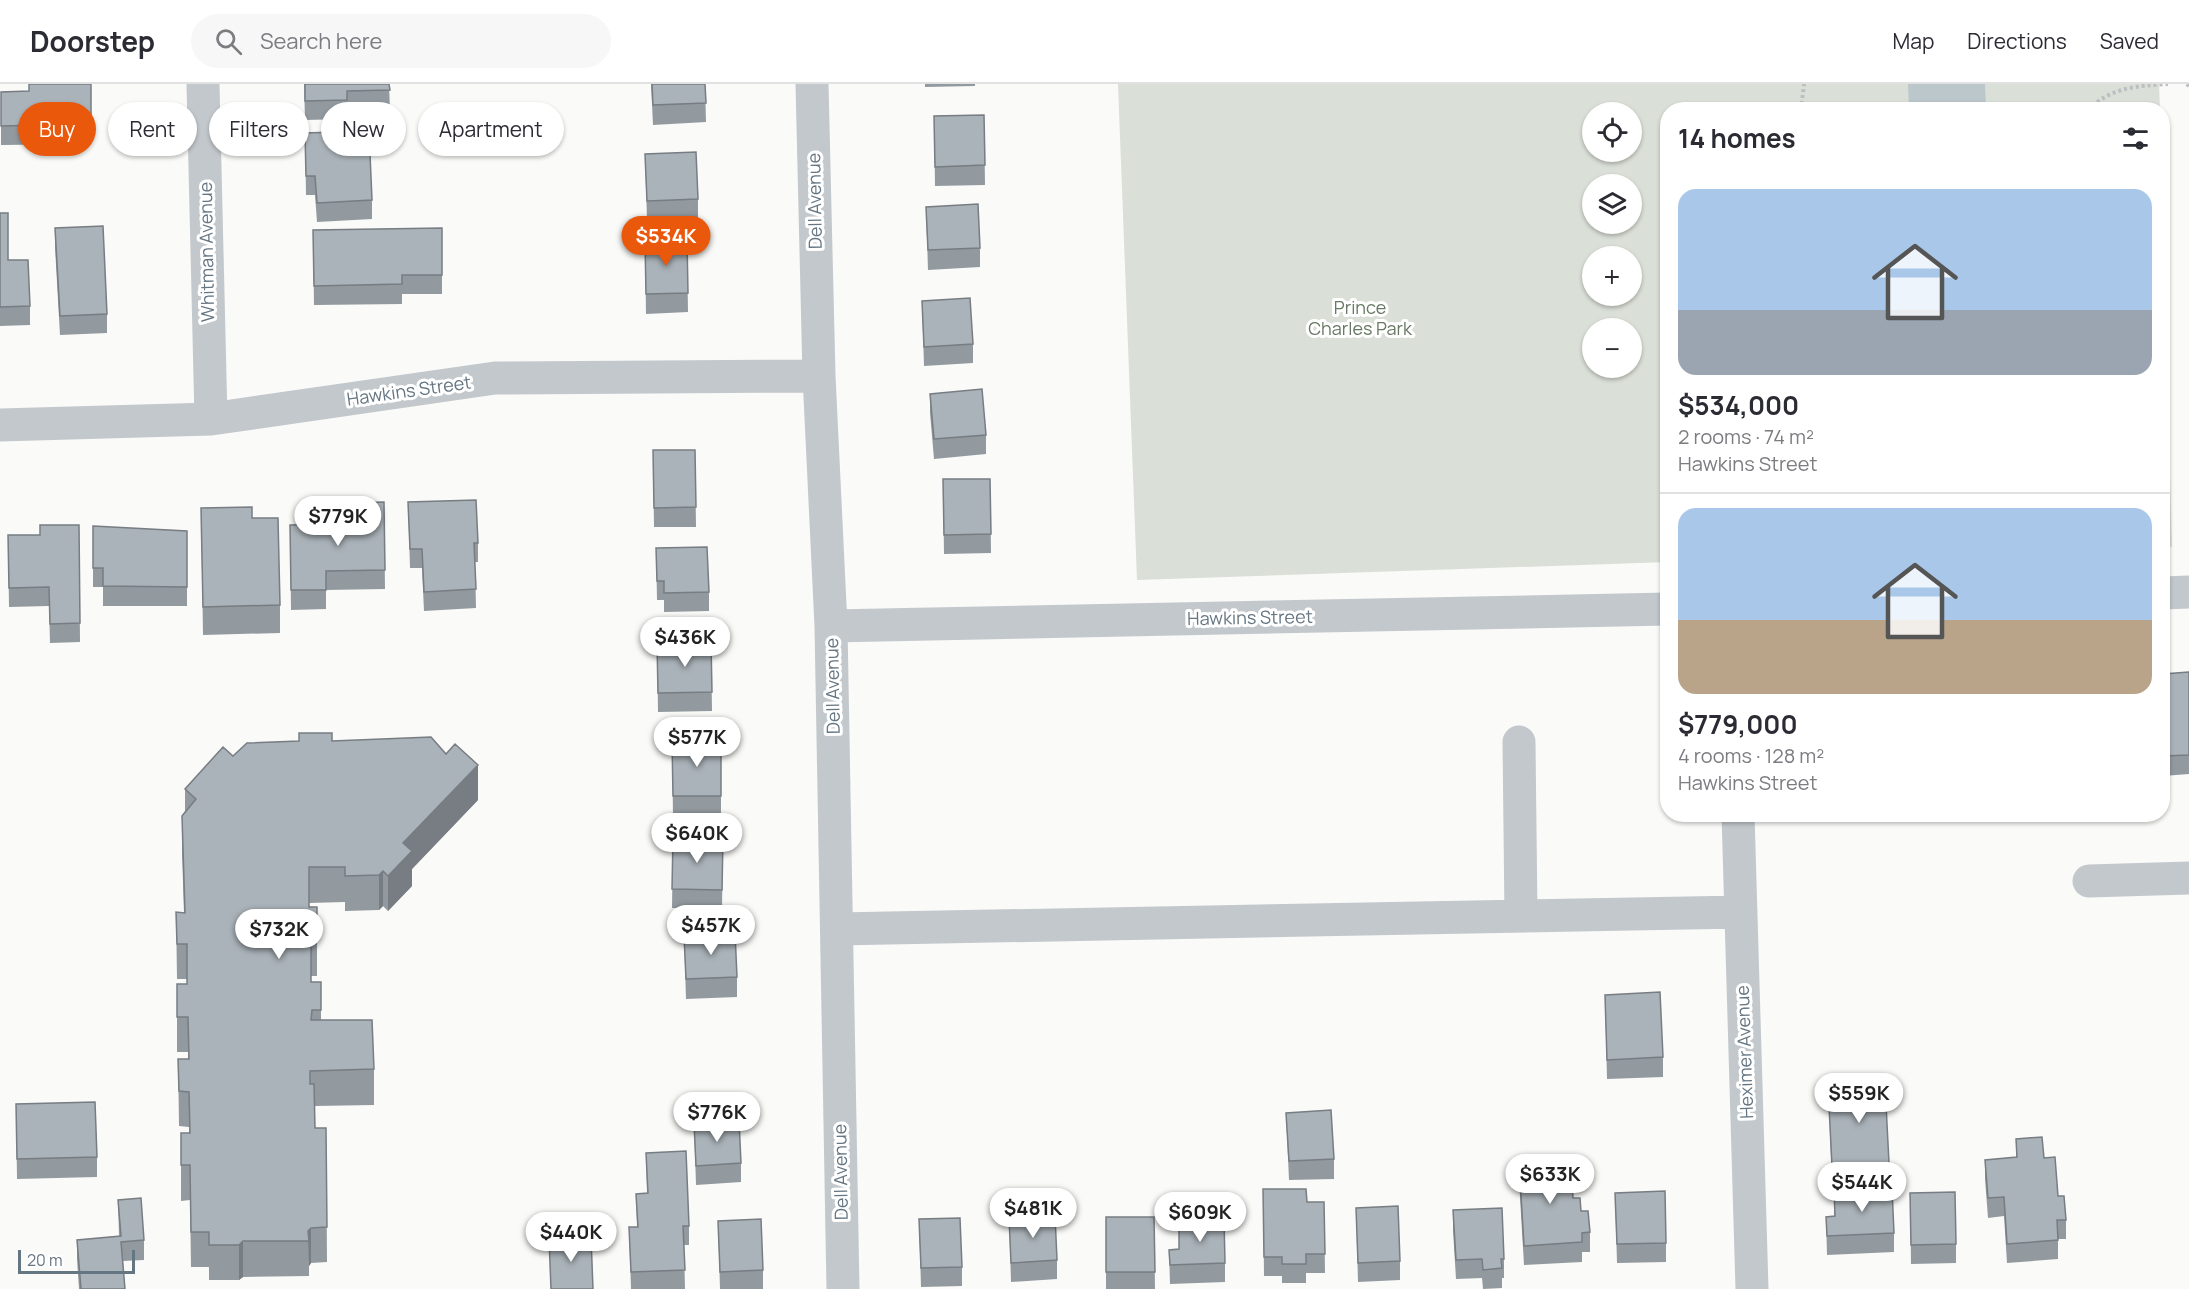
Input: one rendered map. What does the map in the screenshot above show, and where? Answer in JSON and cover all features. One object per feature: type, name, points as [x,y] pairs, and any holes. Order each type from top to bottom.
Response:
[{"type":"street","name":"Whitman Avenue","points":[[203,84],[211,419]]},
{"type":"street","name":"Dell Avenue","points":[[812,84],[819,376],[831,626],[843,1289]]},
{"type":"street","name":"Hawkins Street","points":[[0,425],[211,419],[495,378],[819,376]]},
{"type":"street","points":[[2170,592],[2189,592]]},
{"type":"street","name":"Hawkins Street","points":[[831,626],[1660,609]]},
{"type":"street","points":[[1519,742],[1521,916]]},
{"type":"street","name":"Heximer Avenue","points":[[1738,822],[1752,1289]]},
{"type":"street","points":[[2089,881],[2189,878]]},
{"type":"street","points":[[837,929],[1741,912]]},
{"type":"path","points":[[1802,102],[1804,84]]},
{"type":"path","points":[[2096,102],[2117,90],[2168,84]]},
{"type":"green space","name":"Prince Charles Park","points":[[1118,84],[2159,84],[2160,102],[1660,102],[1660,562],[1137,580]]},
{"type":"green space","points":[[2170,473],[2172,547],[2170,547]]},
{"type":"shaded area","points":[[1908,84],[1985,84],[1986,102],[1909,102]]},
{"type":"building","points":[[29,84],[91,84],[91,102],[18,102],[18,126],[1,126],[1,92],[29,91]]},
{"type":"building","points":[[305,84],[389,84],[390,90],[347,91],[347,100],[305,101]]},
{"type":"building","points":[[652,84],[705,84],[706,103],[653,105]]},
{"type":"building","points":[[984,115],[985,165],[935,167],[934,116]]},
{"type":"building","points":[[321,132],[321,156],[370,156],[372,200],[317,203],[315,176],[306,176],[306,156],[309,156],[309,133]]},
{"type":"building","points":[[696,152],[698,199],[647,201],[645,154]]},
{"type":"building","points":[[978,204],[980,248],[928,250],[926,207]]},
{"type":"building","points":[[0,213],[8,213],[8,260],[28,260],[30,306],[0,307]]},
{"type":"building","points":[[103,226],[107,314],[60,316],[55,228]]},
{"type":"building","points":[[442,228],[442,275],[402,275],[402,284],[314,286],[313,230]]},
{"type":"building","points":[[687,240],[688,293],[646,294],[645,241]]},
{"type":"building","points":[[970,298],[973,344],[924,347],[922,301]]},
{"type":"building","points":[[982,389],[986,435],[934,439],[930,394]]},
{"type":"building","points":[[653,450],[695,450],[696,507],[654,508]]},
{"type":"building","points":[[943,479],[990,479],[991,534],[944,535]]},
{"type":"building","points":[[476,500],[478,543],[474,543],[476,589],[424,592],[422,549],[410,549],[408,502]]},
{"type":"building","points":[[384,502],[385,570],[326,571],[326,590],[291,590],[290,525],[347,524],[347,503]]},
{"type":"building","points":[[252,507],[252,518],[278,518],[280,605],[203,607],[201,508]]},
{"type":"building","points":[[40,525],[79,525],[80,623],[50,624],[49,587],[9,588],[8,535],[40,535]]},
{"type":"building","points":[[93,526],[187,531],[187,587],[103,586],[103,568],[93,568]]},
{"type":"building","points":[[707,547],[709,592],[664,593],[664,581],[657,581],[656,548]]},
{"type":"building","points":[[711,642],[712,692],[658,693],[657,643]]},
{"type":"building","points":[[2189,672],[2189,755],[2170,756],[2170,673]]},
{"type":"building","points":[[299,733],[332,733],[332,741],[431,737],[446,754],[455,744],[478,765],[403,843],[412,851],[388,876],[383,871],[379,875],[345,876],[345,867],[309,867],[309,907],[317,907],[317,940],[311,941],[311,982],[321,982],[321,1010],[312,1010],[311,1020],[372,1020],[374,1069],[310,1071],[310,1084],[314,1084],[315,1128],[326,1128],[327,1227],[311,1228],[308,1231],[309,1241],[243,1241],[239,1245],[209,1245],[209,1232],[191,1232],[190,1165],[181,1165],[181,1133],[190,1133],[189,1092],[179,1091],[178,1059],[189,1059],[188,1017],[177,1017],[177,984],[187,984],[187,944],[177,944],[176,912],[185,913],[182,816],[196,799],[185,789],[223,747],[233,756],[247,743],[299,741]]},
{"type":"building","points":[[721,739],[721,796],[673,796],[672,740]]},
{"type":"building","points":[[673,837],[723,838],[722,890],[672,889]]},
{"type":"building","points":[[735,932],[737,977],[686,979],[684,935]]},
{"type":"building","points":[[1660,992],[1663,1057],[1607,1060],[1605,995]]},
{"type":"building","points":[[1879,1079],[1881,1104],[1886,1104],[1889,1163],[1832,1166],[1829,1106],[1835,1106],[1834,1081]]},
{"type":"building","points":[[95,1102],[97,1157],[17,1159],[16,1104]]},
{"type":"building","points":[[1331,1110],[1334,1159],[1289,1161],[1286,1113]]},
{"type":"building","points":[[739,1120],[741,1163],[696,1166],[694,1123]]},
{"type":"building","points":[[2042,1137],[2044,1158],[2055,1157],[2058,1196],[2064,1196],[2066,1220],[2057,1220],[2058,1240],[2007,1244],[2004,1197],[1988,1198],[1985,1160],[2017,1157],[2016,1139]]},
{"type":"building","points":[[686,1151],[689,1226],[683,1226],[685,1270],[631,1272],[629,1227],[638,1227],[636,1194],[648,1193],[646,1153]]},
{"type":"building","points":[[1561,1159],[1561,1178],[1572,1177],[1573,1198],[1580,1198],[1581,1211],[1588,1211],[1590,1232],[1582,1233],[1582,1242],[1524,1246],[1519,1161]]},
{"type":"building","points":[[1892,1188],[1894,1233],[1827,1236],[1826,1217],[1835,1216],[1834,1190]]},
{"type":"building","points":[[1263,1189],[1306,1189],[1307,1202],[1324,1202],[1325,1254],[1306,1254],[1306,1264],[1282,1264],[1282,1257],[1264,1257]]},
{"type":"building","points":[[1665,1191],[1666,1243],[1617,1244],[1615,1193]]},
{"type":"building","points":[[1955,1192],[1956,1244],[1911,1245],[1910,1193]]},
{"type":"building","points":[[141,1198],[144,1240],[121,1242],[125,1289],[81,1289],[77,1240],[121,1236],[118,1200]]},
{"type":"building","points":[[1398,1206],[1400,1261],[1358,1263],[1356,1208]]},
{"type":"building","points":[[1502,1208],[1504,1259],[1501,1259],[1502,1268],[1483,1270],[1482,1259],[1456,1260],[1453,1210]]},
{"type":"building","points":[[1055,1215],[1057,1260],[1011,1263],[1009,1217]]},
{"type":"building","points":[[1106,1217],[1154,1217],[1155,1272],[1106,1272]]},
{"type":"building","points":[[960,1218],[962,1267],[921,1268],[919,1219]]},
{"type":"building","points":[[761,1219],[763,1270],[720,1272],[718,1221]]},
{"type":"building","points":[[1224,1219],[1225,1263],[1170,1265],[1169,1250],[1179,1249],[1179,1221]]},
{"type":"building","points":[[591,1237],[593,1289],[551,1289],[549,1238]]}]
